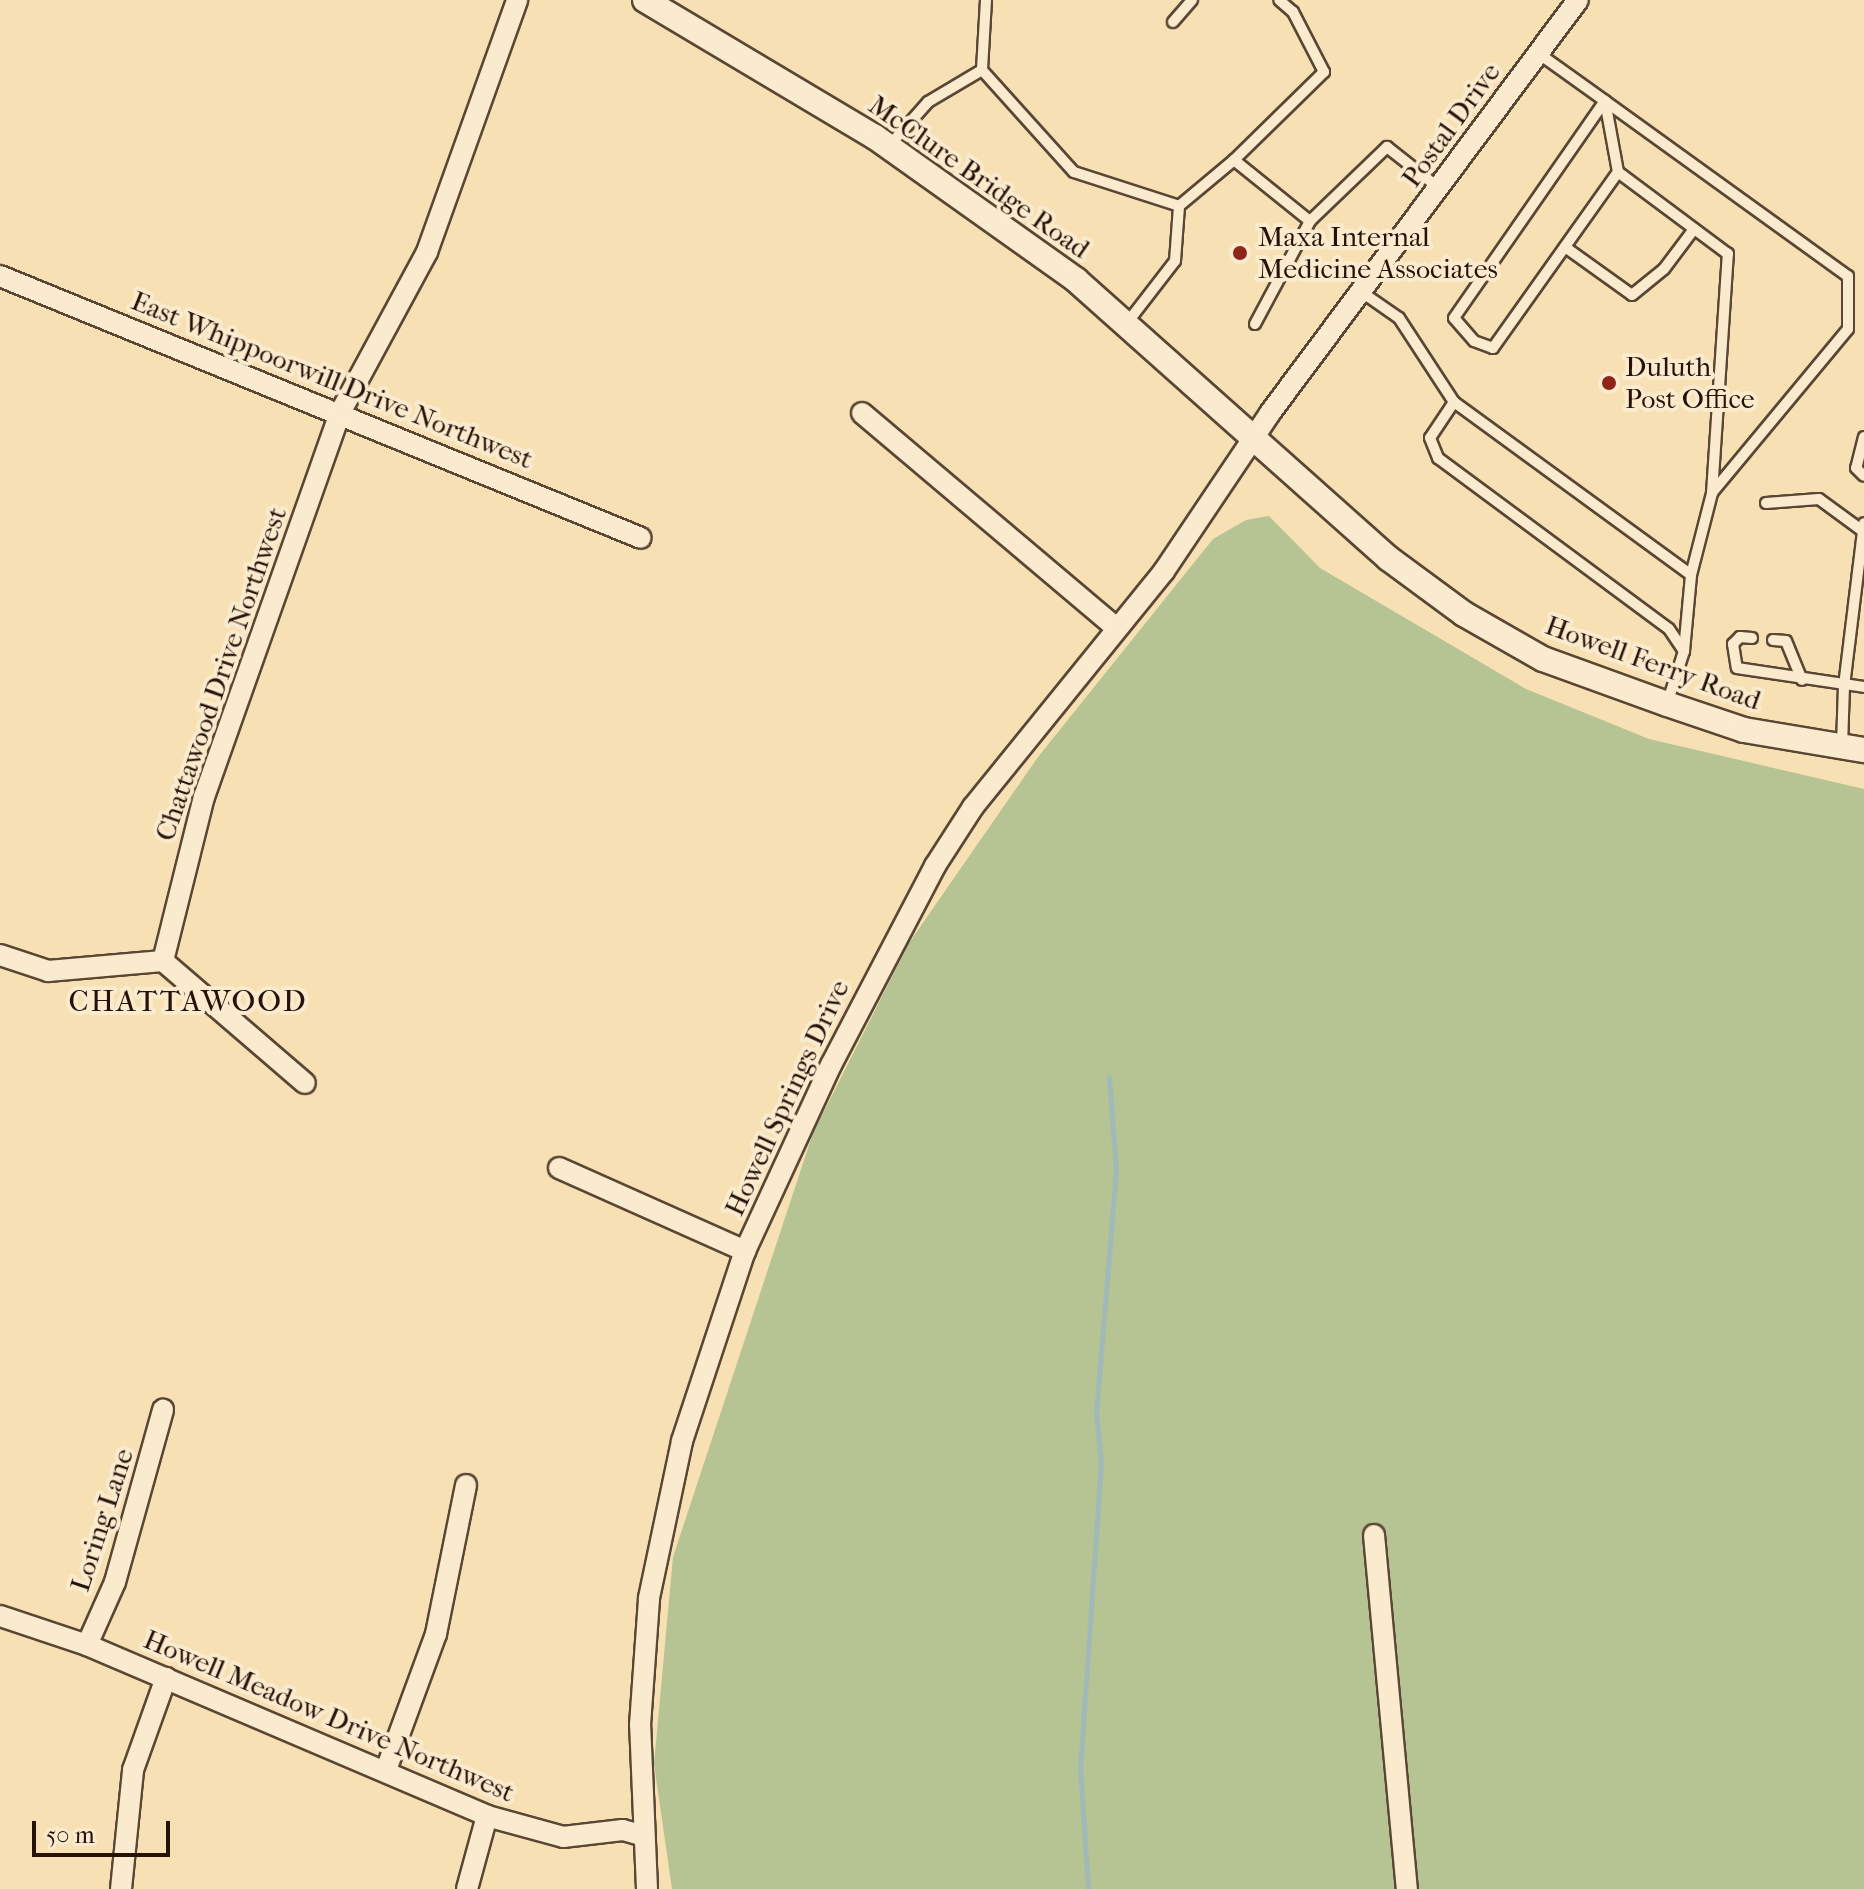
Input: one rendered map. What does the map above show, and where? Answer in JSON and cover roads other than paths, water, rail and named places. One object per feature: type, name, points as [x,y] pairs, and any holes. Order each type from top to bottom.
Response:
[{"type":"street","name":"Chattawood Drive Northwest","points":[[163,961],[204,797],[340,413],[427,252],[517,0]]},
{"type":"street","name":"McClure Bridge Road","points":[[645,0],[888,147],[1076,280],[1254,436]]},
{"type":"street","name":"Postal Drive","points":[[1254,436],[1578,0]]},
{"type":"street","name":"East Whippoorwill Drive Northwest","points":[[0,276],[641,538]]},
{"type":"street","points":[[862,413],[1116,628]]},
{"type":"street","name":"Howell Springs Drive","points":[[647,1889],[641,1835],[640,1725],[649,1598],[682,1441],[745,1251],[844,1039],[935,866],[973,807],[1164,571],[1254,436]]},
{"type":"street","name":"Howell Ferry Road","points":[[1254,436],[1388,558],[1464,614],[1543,659],[1744,730],[1853,748]]},
{"type":"street","points":[[0,955],[48,971],[163,961],[305,1083]]},
{"type":"street","points":[[559,1168],[745,1251]]},
{"type":"street","name":"Loring Lane","points":[[87,1645],[115,1582],[163,1410]]},
{"type":"street","points":[[386,1770],[436,1634],[466,1485]]},
{"type":"street","points":[[1374,1535],[1407,1889]]},
{"type":"street","name":"Howell Meadow Drive Northwest","points":[[0,1616],[87,1645],[386,1770],[487,1816],[563,1837],[623,1830],[641,1835]]},
{"type":"street","points":[[121,1889],[133,1770],[166,1678]]},
{"type":"street","points":[[467,1889],[487,1816]]},
{"type":"lane","points":[[986,0],[982,70],[1074,172],[1179,206]]},
{"type":"lane","points":[[1173,22],[1192,0]]},
{"type":"lane","points":[[1127,324],[1175,261],[1179,206],[1234,160],[1324,72],[1293,12],[1279,0]]},
{"type":"lane","points":[[1538,53],[1848,276],[1848,329],[1712,493]]},
{"type":"lane","points":[[888,147],[928,102],[982,70]]},
{"type":"lane","points":[[1605,101],[1618,172],[1728,254],[1712,493],[1691,575],[1684,651],[1667,704]]},
{"type":"lane","points":[[1605,101],[1454,318],[1474,341],[1493,348],[1618,172]]},
{"type":"lane","points":[[1255,324],[1310,221],[1387,147],[1439,188]]},
{"type":"lane","points":[[1234,160],[1310,221]]},
{"type":"lane","points":[[1565,247],[1632,295],[1664,269],[1694,229]]},
{"type":"lane","points":[[1363,293],[1399,318],[1454,402],[1691,575]]},
{"type":"lane","points":[[1454,402],[1430,438],[1438,458],[1669,629],[1684,651]]},
{"type":"lane","points":[[1864,437],[1856,468],[1864,476]]},
{"type":"lane","points":[[1766,503],[1819,499],[1862,526],[1844,686],[1853,748]]},
{"type":"lane","points":[[1752,638],[1740,637],[1733,644],[1737,668],[1864,687]]},
{"type":"lane","points":[[1773,640],[1786,641],[1802,680]]},
{"type":"waterway","points":[[1088,1889],[1080,1770],[1101,1464],[1096,1413],[1116,1170],[1109,1077]]},
{"type":"place","name":"Maxa Internal Medicine Associates","points":[[1240,253]]},
{"type":"place","name":"Duluth Post Office","points":[[1609,383]]},
{"type":"district","name":"CHATTAWOOD","points":[[188,1002]]}]
